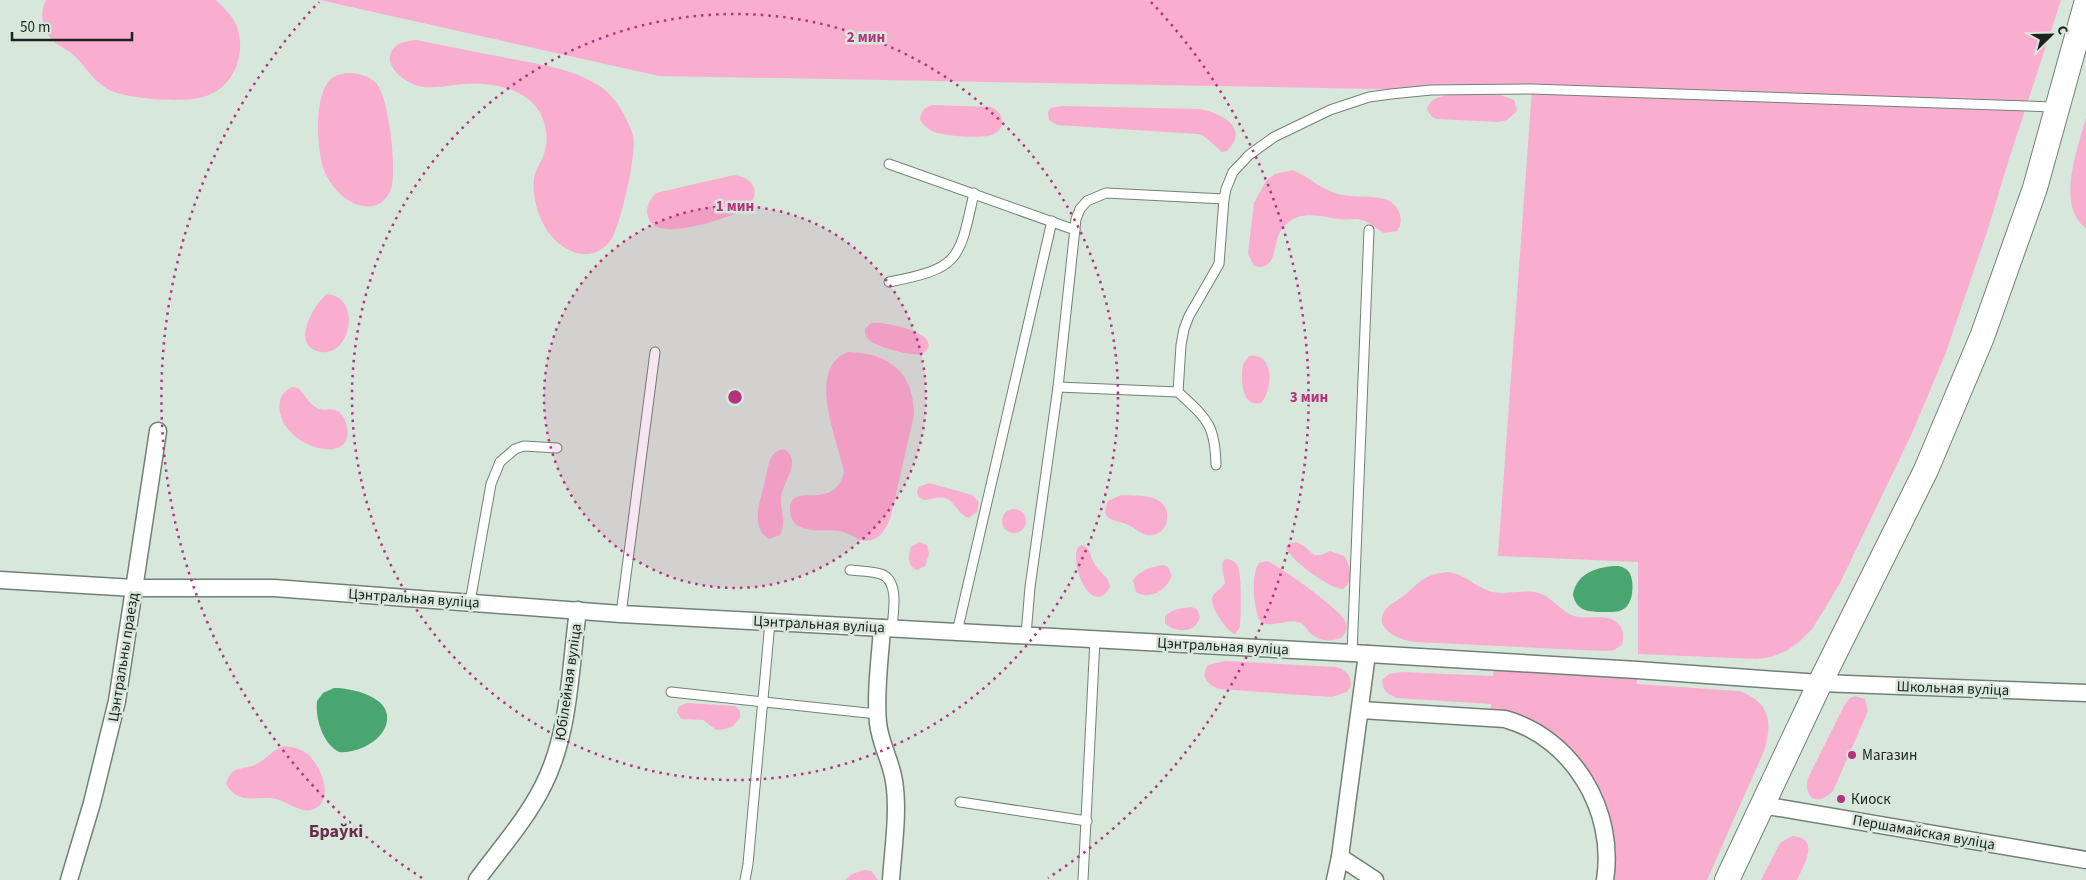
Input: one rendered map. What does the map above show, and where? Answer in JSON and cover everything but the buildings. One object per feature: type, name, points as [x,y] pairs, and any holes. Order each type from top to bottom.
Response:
[{"type":"main road","points":[[1727,880],[1820,683],[1922,479],[1982,338],[2034,188],[2086,4]]},
{"type":"street","name":"Цэнтральны праезд","points":[[70,880],[95,795],[116,709],[158,430]]},
{"type":"street","name":"Цэнтральная вуліца","points":[[0,580],[134,588],[274,588],[621,614],[1360,653],[1637,670]]},
{"type":"street","name":"Юбілейная вуліца","points":[[477,880],[531,806],[552,766],[564,724],[578,610]]},
{"type":"street","points":[[887,628],[878,714],[880,734],[895,784],[896,798],[891,880]]},
{"type":"street","points":[[1334,880],[1340,857],[1361,710],[1360,653]]},
{"type":"street","name":"Школьная вуліца","points":[[1637,670],[1820,683],[2086,693]]},
{"type":"street","points":[[1361,710],[1505,718],[1521,723],[1549,739],[1561,749],[1581,774],[1596,804],[1605,838],[1607,855],[1606,880]]},
{"type":"street","name":"Першамайская вуліца","points":[[1762,805],[2086,860]]},
{"type":"street","points":[[1340,857],[1375,880]]},
{"type":"lane","points":[[1178,392],[1184,329],[1188,316],[1219,264],[1224,199],[1233,172],[1249,155],[1274,137],[1330,110],[1369,98],[1390,94],[1431,90],[1532,89],[2058,108]]},
{"type":"lane","points":[[889,164],[1075,230]]},
{"type":"lane","points":[[1026,635],[1030,587],[1058,387],[1075,230],[1080,209],[1087,201],[1106,193],[1224,199]]},
{"type":"lane","points":[[889,282],[930,272],[952,260],[964,239],[974,194]]},
{"type":"lane","points":[[957,632],[1052,221]]},
{"type":"lane","points":[[1360,653],[1370,230]]},
{"type":"lane","points":[[621,614],[655,352]]},
{"type":"lane","points":[[1058,387],[1178,392],[1208,422],[1213,432],[1216,465]]},
{"type":"lane","points":[[470,602],[492,484],[500,462],[510,451],[524,446],[557,448]]},
{"type":"lane","points":[[850,570],[878,573],[890,580],[893,590],[887,628]]},
{"type":"lane","points":[[745,880],[764,702],[770,622]]},
{"type":"lane","points":[[1083,880],[1095,639]]},
{"type":"lane","points":[[671,692],[878,714]]},
{"type":"lane","points":[[960,802],[1087,821]]},
{"type":"shaded area","points":[[46,0],[216,0],[231,16],[237,27],[240,38],[239,59],[230,79],[213,93],[203,97],[171,100],[120,94],[105,88],[76,57],[52,40],[46,30],[43,18]]},
{"type":"shaded area","points":[[320,0],[2061,0],[1988,229],[1945,355],[1912,433],[1840,583],[1812,629],[1799,642],[1786,651],[1771,657],[1757,659],[1638,654],[1638,562],[1498,556],[1532,89],[1431,90],[659,76]]},
{"type":"shaded area","points":[[416,40],[542,65],[577,74],[598,85],[610,95],[620,107],[627,121],[634,143],[631,171],[619,220],[611,240],[603,248],[594,253],[576,253],[558,243],[542,222],[536,204],[534,179],[543,157],[547,139],[545,124],[534,104],[520,94],[492,85],[463,84],[428,87],[419,86],[407,81],[392,66],[390,54],[398,44]]},
{"type":"shaded area","points":[[346,73],[363,75],[377,84],[388,118],[393,163],[392,185],[386,198],[373,206],[357,205],[343,196],[327,177],[322,161],[318,139],[320,102],[323,92],[331,79]]},
{"type":"shaded area","points":[[1449,95],[1500,95],[1514,100],[1517,111],[1507,120],[1498,122],[1437,119],[1432,117],[1427,109],[1430,102]]},
{"type":"shaded area","points":[[928,106],[991,107],[999,113],[1002,126],[996,133],[979,137],[937,133],[928,129],[920,120],[924,110]]},
{"type":"shaded area","points":[[1062,106],[1200,109],[1224,118],[1235,129],[1236,135],[1234,143],[1227,151],[1222,152],[1204,136],[1198,134],[1057,125],[1049,120],[1048,112],[1051,108]]},
{"type":"shaded area","points":[[2086,117],[2086,228],[2077,218],[2072,205],[2071,190],[2075,159]]},
{"type":"shaded area","points":[[1293,170],[1326,190],[1338,194],[1381,198],[1389,201],[1395,205],[1400,215],[1401,222],[1397,231],[1384,233],[1365,221],[1358,219],[1310,215],[1297,217],[1280,231],[1274,253],[1268,265],[1262,267],[1254,266],[1248,254],[1254,203],[1266,181],[1275,174]]},
{"type":"shaded area","points":[[734,175],[747,179],[754,187],[754,197],[747,209],[725,218],[678,229],[664,229],[654,225],[648,217],[650,201],[656,193]]},
{"type":"shaded area","points":[[327,294],[338,298],[345,305],[348,315],[348,326],[346,336],[340,345],[332,351],[322,352],[312,349],[307,343],[305,335],[311,316],[321,299]]},
{"type":"shaded area","points":[[871,323],[890,324],[919,333],[924,337],[929,346],[924,353],[916,355],[878,345],[869,340],[866,334],[865,329]]},
{"type":"shaded area","points":[[848,352],[876,356],[897,368],[910,388],[913,400],[914,415],[891,516],[882,533],[868,541],[840,531],[802,528],[791,518],[790,510],[792,501],[797,497],[823,494],[831,491],[839,484],[844,472],[831,424],[826,389],[828,373],[835,361]]},
{"type":"shaded area","points":[[1249,356],[1257,356],[1264,360],[1269,373],[1268,390],[1261,403],[1249,401],[1243,390],[1243,364]]},
{"type":"shaded area","points":[[292,387],[298,388],[319,409],[339,412],[345,420],[347,427],[347,439],[341,446],[331,449],[319,448],[306,443],[294,435],[285,425],[279,404],[283,394]]},
{"type":"shaded area","points":[[784,449],[790,454],[792,462],[791,470],[781,496],[783,525],[780,535],[769,539],[759,528],[759,504],[770,460],[775,453]]},
{"type":"shaded area","points":[[929,483],[972,495],[979,502],[977,512],[969,518],[945,498],[922,499],[917,492],[919,487]]},
{"type":"shaded area","points":[[1121,495],[1144,496],[1159,500],[1167,511],[1166,524],[1158,533],[1148,535],[1110,519],[1106,513],[1108,501]]},
{"type":"shaded area","points":[[1014,509],[1019,510],[1025,516],[1025,526],[1019,532],[1014,533],[1009,532],[1003,526],[1002,521],[1003,516],[1009,510]]},
{"type":"shaded area","points":[[919,542],[927,545],[929,554],[925,566],[917,570],[911,566],[909,557],[911,547]]},
{"type":"shaded area","points":[[1296,542],[1314,555],[1321,555],[1330,551],[1344,556],[1350,573],[1349,582],[1346,586],[1343,589],[1329,585],[1294,559],[1286,547],[1288,544]]},
{"type":"shaded area","points":[[1082,545],[1088,549],[1094,563],[1108,580],[1110,587],[1103,595],[1096,597],[1090,593],[1079,576],[1076,555],[1078,547]]},
{"type":"shaded area","points":[[1226,559],[1232,560],[1236,564],[1240,579],[1240,627],[1235,634],[1220,619],[1212,602],[1213,596],[1225,583],[1222,567],[1223,561]]},
{"type":"shaded area","points":[[1267,561],[1308,588],[1340,614],[1346,626],[1346,631],[1342,637],[1333,640],[1320,639],[1309,632],[1301,623],[1291,621],[1271,624],[1261,622],[1256,610],[1254,583],[1256,568],[1259,563]]},
{"type":"shaded area","points":[[1163,565],[1168,567],[1172,576],[1162,590],[1152,595],[1136,592],[1133,580],[1139,574]]},
{"type":"shaded area","points":[[1619,566],[1628,571],[1632,581],[1631,598],[1626,607],[1617,612],[1596,612],[1586,610],[1578,605],[1573,595],[1578,581],[1583,576],[1603,567]]},
{"type":"shaded area","points":[[1448,572],[1461,576],[1481,588],[1493,592],[1539,593],[1574,616],[1605,617],[1615,621],[1622,629],[1622,645],[1614,650],[1605,651],[1415,642],[1402,639],[1385,628],[1382,616],[1388,607],[1429,576]]},
{"type":"shaded area","points":[[1191,607],[1197,609],[1200,617],[1198,622],[1190,629],[1175,629],[1165,623],[1165,616],[1171,612],[1180,608]]},
{"type":"shaded area","points":[[1225,661],[1336,667],[1347,674],[1351,686],[1347,692],[1331,697],[1219,689],[1206,680],[1205,673],[1208,665]]},
{"type":"shaded area","points":[[1495,662],[1637,670],[1637,684],[1738,691],[1749,695],[1763,707],[1768,722],[1767,741],[1764,751],[1707,880],[1605,880],[1605,838],[1561,749],[1490,716],[1491,704],[1397,698],[1386,692],[1383,687],[1382,680],[1389,674],[1402,672],[1493,676]]},
{"type":"shaded area","points":[[334,688],[349,689],[365,694],[380,702],[385,708],[387,723],[383,731],[371,743],[355,750],[339,752],[324,737],[317,715],[317,701],[323,693]]},
{"type":"shaded area","points":[[1855,696],[1865,699],[1868,711],[1833,791],[1828,796],[1818,799],[1813,798],[1808,791],[1808,778],[1845,704],[1850,698]]},
{"type":"shaded area","points":[[687,703],[735,706],[740,711],[740,718],[732,727],[720,730],[715,729],[703,720],[681,719],[677,712],[678,707]]},
{"type":"shaded area","points":[[284,746],[306,753],[317,765],[321,774],[325,791],[323,799],[319,806],[311,810],[302,810],[271,798],[241,797],[226,784],[234,771],[257,764]]},
{"type":"shaded area","points":[[1792,836],[1806,841],[1808,846],[1806,860],[1797,880],[1761,880],[1780,843]]},
{"type":"shaded area","points":[[864,870],[871,871],[878,880],[845,880],[852,874]]},
{"type":"place","name":"Магазин","points":[[1852,755]]},
{"type":"place","name":"Киоск","points":[[1841,799]]},
{"type":"district","name":"Браўкі","points":[[336,831]]}]
